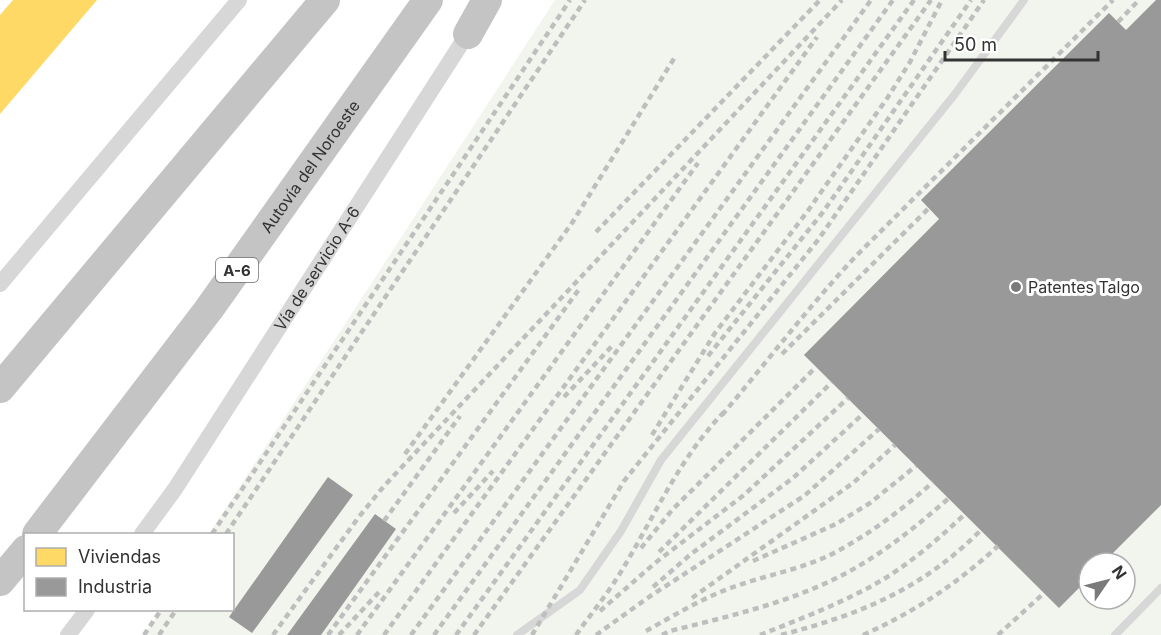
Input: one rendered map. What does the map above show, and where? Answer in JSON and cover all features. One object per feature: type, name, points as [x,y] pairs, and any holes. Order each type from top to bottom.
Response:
[{"type":"highway","points":[[0,388],[325,0]]},
{"type":"highway","name":"Autovía del Noroeste","points":[[38,533],[209,309],[428,0]]},
{"type":"highway","points":[[468,34],[489,0]]},
{"type":"highway","points":[[0,581],[24,552]]},
{"type":"street","points":[[1,283],[239,0]]},
{"type":"street","name":"Vía de servicio A-6","points":[[143,533],[175,489],[468,34]]},
{"type":"street","points":[[68,635],[86,611]]},
{"type":"lane","points":[[517,635],[580,590],[621,531],[661,460],[955,94],[1024,0]]},
{"type":"lane","points":[[1115,635],[1161,588]]},
{"type":"shaded area","points":[[555,0],[1161,0],[1161,635],[144,635],[160,611],[234,611],[234,533],[210,533]]},
{"type":"building: Viviendas","points":[[13,0],[97,0],[0,114],[0,15]]},
{"type":"building: Industria","name":"Patentes Talgo","points":[[1156,0],[1161,0],[1161,505],[1115,551],[1077,551],[1077,590],[1059,608],[804,355],[939,219],[921,200],[1109,13],[1126,30]]},
{"type":"building: Industria","points":[[328,477],[353,495],[252,633],[229,617]]},
{"type":"building: Industria","points":[[375,514],[396,529],[321,635],[287,635]]},
{"type":"railway","points":[[213,533],[570,0]]},
{"type":"railway","points":[[227,533],[585,0]]},
{"type":"railway","points":[[596,232],[820,0]]},
{"type":"railway","points":[[273,635],[384,486],[842,0]]},
{"type":"railway","points":[[411,635],[871,0]]},
{"type":"railway","points":[[434,635],[893,0]]},
{"type":"railway","points":[[456,635],[914,0]]},
{"type":"railway","points":[[474,635],[931,0]]},
{"type":"railway","points":[[652,435],[715,333],[807,212],[888,97],[910,62],[942,0]]},
{"type":"railway","points":[[708,356],[823,212],[971,0]]},
{"type":"railway","points":[[532,635],[624,481],[818,240],[984,0]]},
{"type":"railway","points":[[722,415],[839,274],[1113,0]]},
{"type":"railway","points":[[1118,22],[1139,0]]},
{"type":"railway","points":[[384,635],[817,37]]},
{"type":"railway","points":[[405,454],[572,223],[675,57]]},
{"type":"railway","points":[[357,635],[698,163]]},
{"type":"railway","points":[[782,354],[929,208]]},
{"type":"railway","points":[[328,635],[580,288]]},
{"type":"railway","points":[[564,397],[613,345]]},
{"type":"railway","points":[[641,548],[673,509],[816,367]]},
{"type":"railway","points":[[659,552],[832,382]]},
{"type":"railway","points":[[600,611],[655,563],[744,495],[848,398]]},
{"type":"railway","points":[[576,635],[619,575],[695,447],[727,409]]},
{"type":"railway","points":[[653,587],[691,554],[793,478],[863,414]]},
{"type":"railway","points":[[384,521],[460,416]]},
{"type":"railway","points":[[596,635],[649,597],[804,496],[879,429]]},
{"type":"railway","points":[[692,598],[853,483],[895,445]]},
{"type":"railway","points":[[753,561],[836,524],[870,503],[916,466]]},
{"type":"railway","points":[[454,513],[493,471]]},
{"type":"railway","points":[[646,631],[717,593],[810,563],[836,552],[886,520],[933,482]]},
{"type":"railway","points":[[662,635],[767,605],[841,576],[890,546],[949,498]]},
{"type":"railway","points":[[760,635],[827,608],[880,581],[918,555],[965,514]]},
{"type":"railway","points":[[781,635],[838,618],[888,597],[936,569],[981,530]]},
{"type":"railway","points":[[863,635],[900,617],[934,596],[967,573],[998,546]]},
{"type":"railway","points":[[339,635],[380,591]]},
{"type":"railway","points":[[998,635],[1044,593]]},
{"type":"railway","points":[[144,635],[160,611]]},
{"type":"railway","points":[[159,635],[175,611]]},
{"type":"place","name":"Patentes Talgo","points":[[1016,287]]}]
